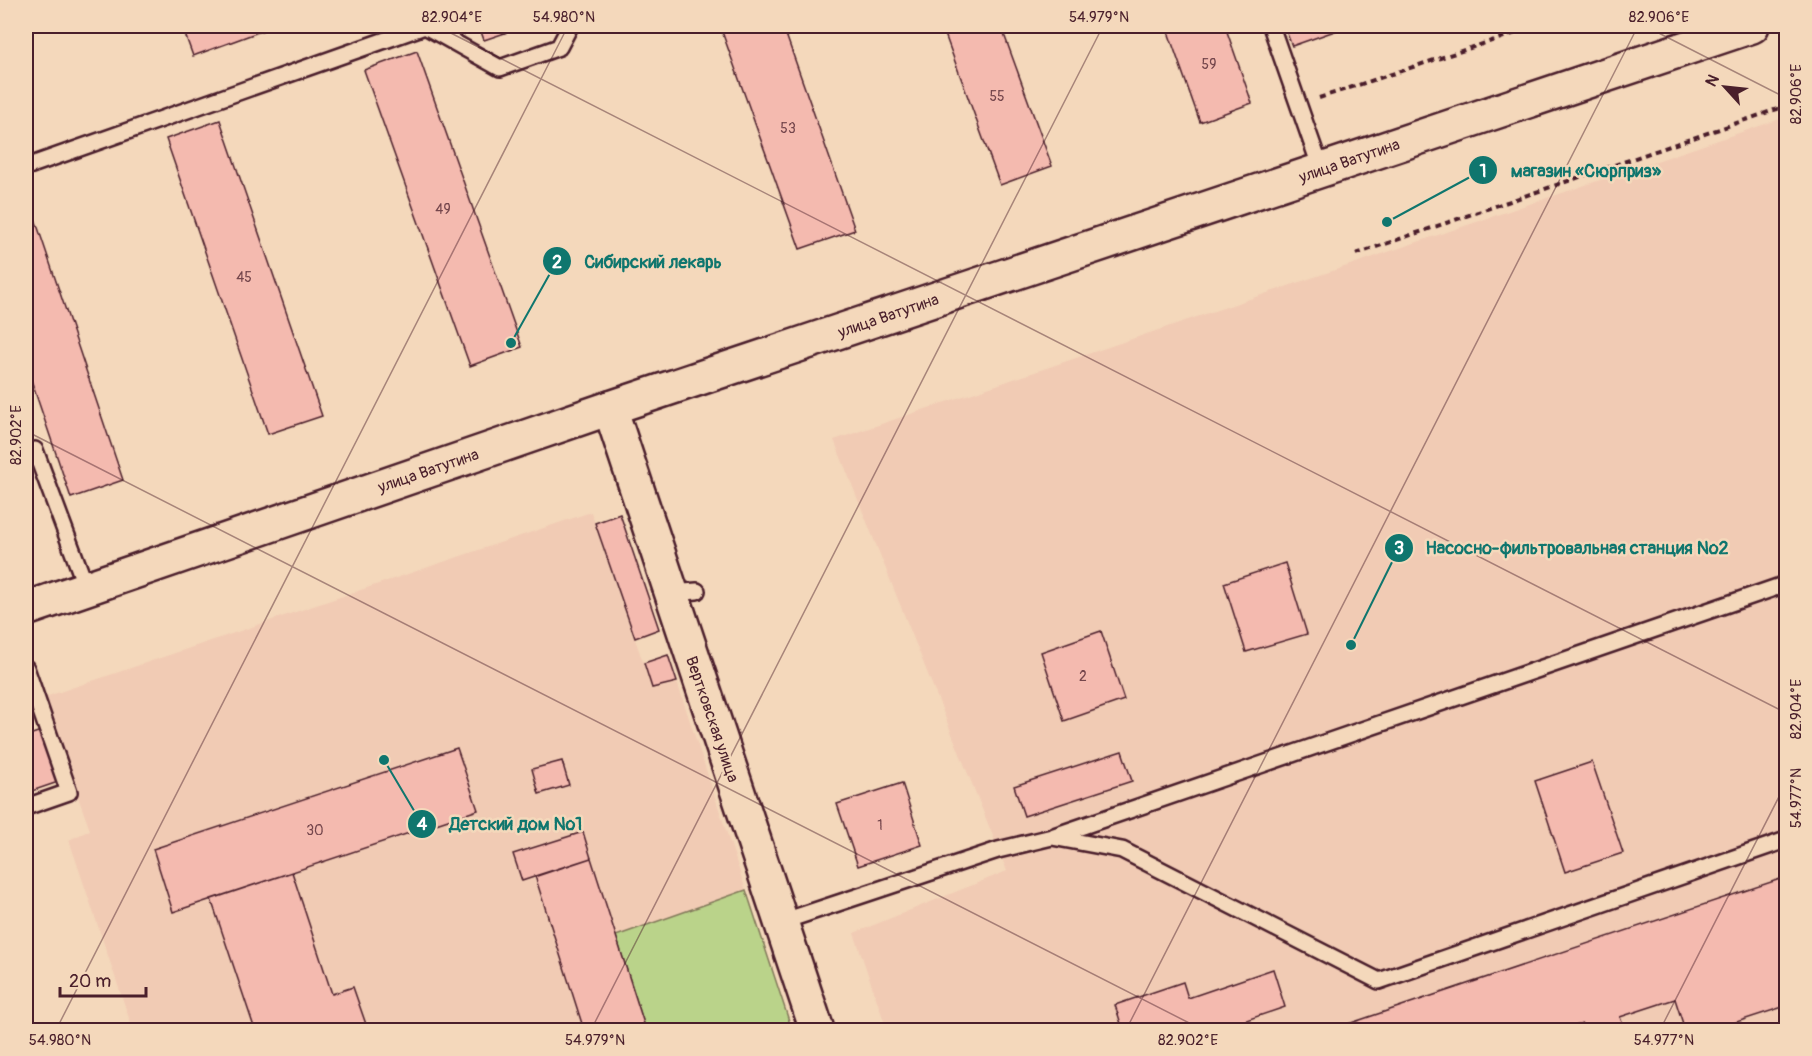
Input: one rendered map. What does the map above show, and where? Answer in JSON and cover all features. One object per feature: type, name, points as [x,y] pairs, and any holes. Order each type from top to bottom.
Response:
[{"type":"main road","name":"улица Ватутина","points":[[26,609],[610,408],[1752,26]]},
{"type":"main road","name":"Вертковская улица","points":[[610,408],[684,592],[781,922],[817,1030]]},
{"type":"lane","points":[[26,167],[426,26],[500,68],[559,47],[570,26]]},
{"type":"lane","points":[[1271,26],[1321,169]]},
{"type":"lane","points":[[35,450],[86,587]]},
{"type":"lane","points":[[781,922],[998,850],[1052,837],[1786,584]]},
{"type":"lane","points":[[26,668],[69,792],[26,807]]},
{"type":"lane","points":[[1052,837],[1122,850],[1379,981],[1786,840]]},
{"type":"path","points":[[1309,102],[1537,26]]},
{"type":"path","points":[[1356,255],[1786,106]]},
{"type":"shaded area","points":[[1786,117],[1786,1030],[887,1030],[854,933],[1007,871],[834,440]]},
{"type":"shaded area","points":[[591,512],[652,688],[677,682],[792,1030],[133,1030],[69,840],[90,830],[42,698]]},
{"type":"green space","points":[[746,890],[792,1030],[646,1030],[616,936]]},
{"type":"building","points":[[182,26],[275,26],[193,56]]},
{"type":"building","points":[[479,26],[526,26],[484,40]]},
{"type":"building","points":[[720,26],[783,26],[855,230],[800,249]]},
{"type":"building","points":[[942,26],[1001,26],[1052,166],[1000,185]]},
{"type":"building","points":[[1166,26],[1225,26],[1252,103],[1200,122]]},
{"type":"building","points":[[1284,26],[1349,26],[1292,46]]},
{"type":"building","points":[[417,51],[522,347],[470,366],[364,70]]},
{"type":"building","points":[[220,120],[322,416],[268,434],[166,139]]},
{"type":"building","points":[[26,192],[123,480],[71,498],[26,365]]},
{"type":"building","points":[[620,514],[659,629],[635,638],[595,523]]},
{"type":"building","points":[[1285,563],[1307,634],[1246,652],[1224,583]]},
{"type":"building","points":[[1101,631],[1124,700],[1064,721],[1041,652]]},
{"type":"building","points":[[668,655],[677,682],[652,688],[644,663]]},
{"type":"building","points":[[44,730],[61,781],[26,793],[26,736]]},
{"type":"building","points":[[457,748],[478,810],[173,912],[153,849]]},
{"type":"building","points":[[1122,751],[1132,781],[1024,816],[1014,786]]},
{"type":"building","points":[[562,761],[569,785],[539,794],[532,769]]},
{"type":"building","points":[[1592,762],[1623,853],[1565,872],[1535,781]]},
{"type":"building","points":[[902,783],[922,845],[858,866],[837,804]]},
{"type":"building","points":[[583,832],[591,858],[522,881],[513,854]]},
{"type":"building","points":[[591,858],[646,1030],[584,1030],[535,876]]},
{"type":"building","points":[[292,872],[332,994],[353,987],[368,1030],[255,1030],[211,899]]},
{"type":"building","points":[[1786,877],[1786,1006],[1712,1030],[1685,1030],[1675,999],[1620,1017],[1625,1030],[1584,1030],[1582,1024],[1561,1030],[1351,1030],[1348,1024]]},
{"type":"building","points":[[1273,969],[1285,1007],[1217,1030],[1123,1030],[1115,1005],[1183,982],[1188,998]]},
{"type":"place","name":"магазин «Сюрприз»","points":[[1387,222]]},
{"type":"place","name":"Сибирский лекарь","points":[[511,343]]},
{"type":"place","name":"Насосно-фильтровальная станция №2","points":[[1351,645]]},
{"type":"place","name":"Детский дом №1","points":[[384,760]]}]
